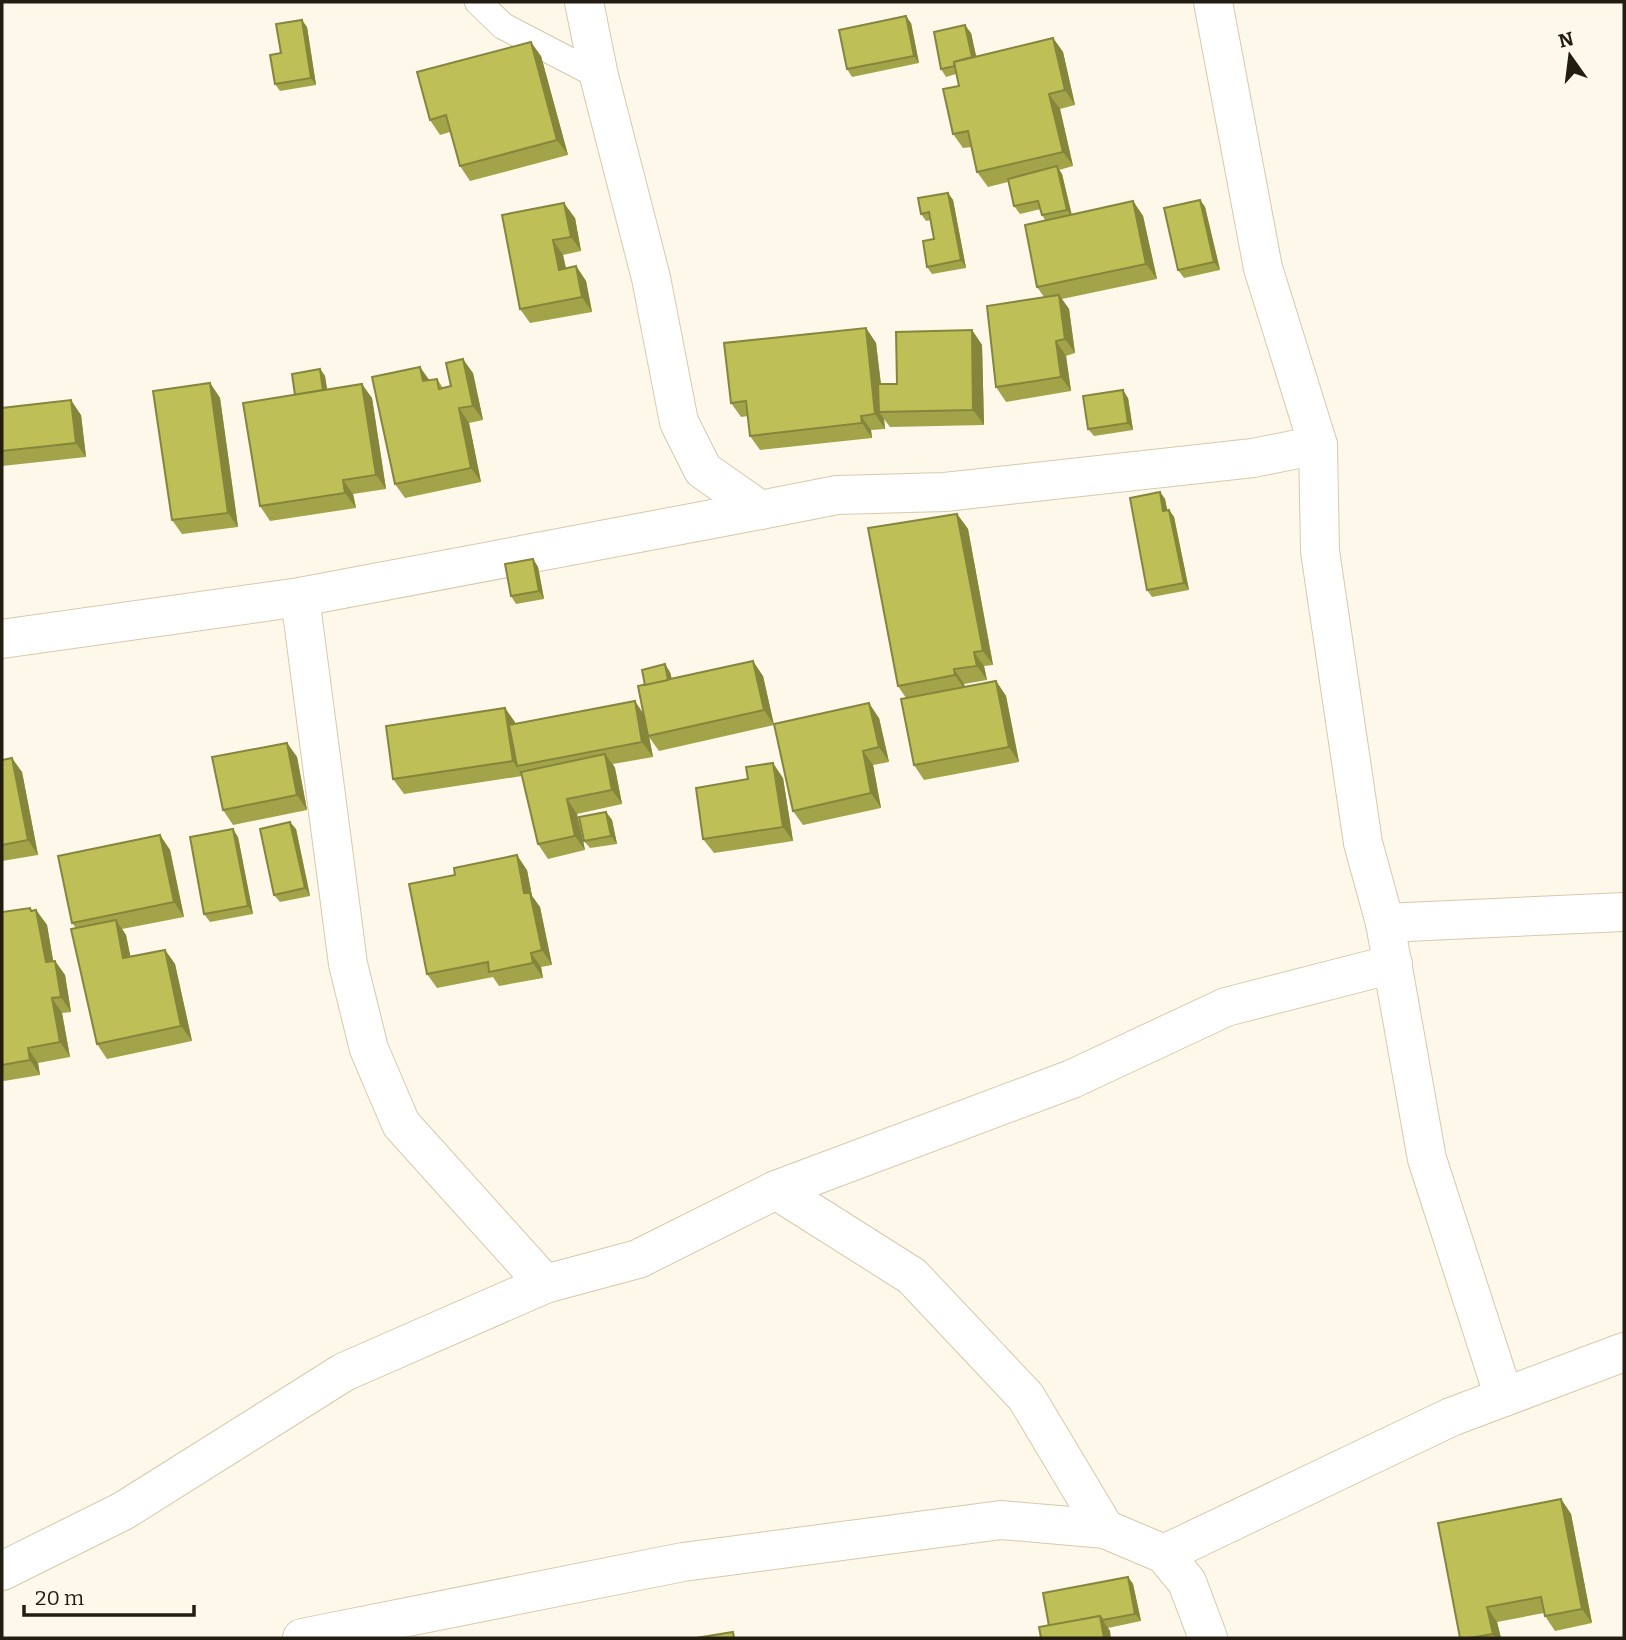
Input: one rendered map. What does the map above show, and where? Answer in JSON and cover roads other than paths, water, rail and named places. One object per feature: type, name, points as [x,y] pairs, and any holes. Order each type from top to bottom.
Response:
[{"type":"street","points":[[584,2],[599,76],[651,278],[679,422],[703,470],[760,510]]},
{"type":"street","points":[[1213,2],[1263,268],[1318,445],[1320,551],[1363,843],[1385,923],[1427,1159],[1504,1397]]},
{"type":"street","points":[[2,639],[300,597],[837,495],[945,492],[1253,458],[1318,445]]},
{"type":"street","points":[[300,597],[348,964],[369,1049],[401,1124],[545,1284]]},
{"type":"street","points":[[1385,923],[1624,912]]},
{"type":"street","points":[[2,1571],[123,1511],[344,1372],[545,1284],[638,1259],[776,1190],[1072,1079],[1226,1007],[1393,964]]},
{"type":"street","points":[[776,1190],[912,1276],[1026,1397],[1105,1529]]},
{"type":"street","points":[[1164,1554],[1451,1418],[1624,1352]]},
{"type":"street","points":[[302,1638],[683,1562],[1001,1520],[1105,1529],[1164,1554],[1188,1582],[1208,1638]]},
{"type":"lane","points":[[478,2],[503,26],[599,76]]}]
